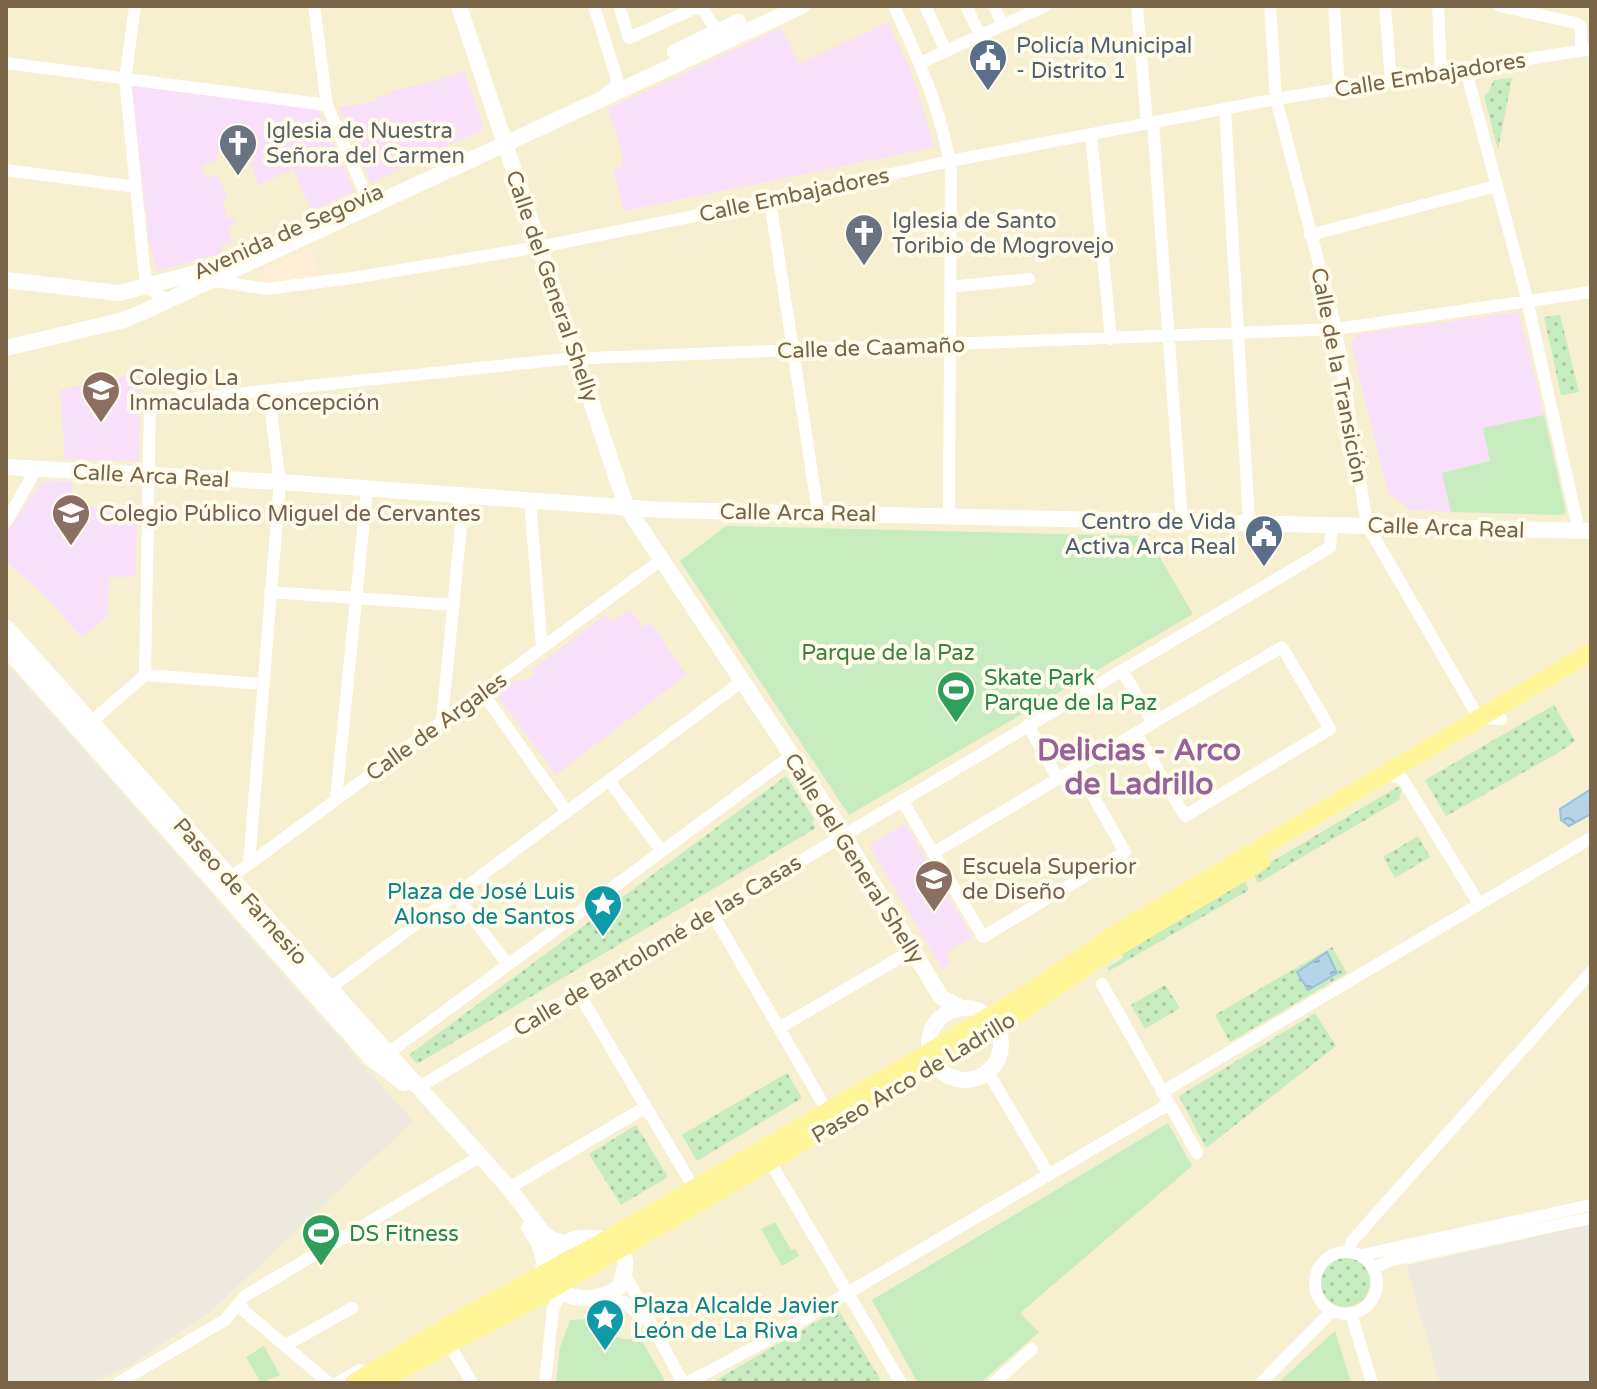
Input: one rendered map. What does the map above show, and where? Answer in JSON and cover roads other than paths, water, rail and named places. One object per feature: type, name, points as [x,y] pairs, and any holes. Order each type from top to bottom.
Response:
[{"type":"main road","name":"Calle del General Shelly","points":[[459,6],[626,506],[843,835],[941,997]]},
{"type":"main road","name":"Avenida de Segovia","points":[[215,281],[502,140],[617,79],[773,6]]},
{"type":"main road","name":"Avenida de Segovia","points":[[6,280],[119,293],[226,263],[367,198],[595,101],[802,6]]},
{"type":"main road","points":[[6,348],[124,320],[215,281]]},
{"type":"main road","points":[[119,293],[124,306],[124,320]]},
{"type":"main road","name":"Calle Arca Real","points":[[6,467],[280,482],[662,510],[1585,531]]},
{"type":"main road","name":"Calle del General Shelly","points":[[661,560],[651,527],[655,516],[662,510]]},
{"type":"main road","name":"Paseo de Farnesio","points":[[6,627],[419,1087],[537,1239],[550,1278]]},
{"type":"main road","name":"Paseo de Farnesio","points":[[6,648],[372,1059],[404,1083],[509,1188],[543,1233],[563,1243]]},
{"type":"main road","name":"Paseo Arco de Ladrillo","points":[[613,1244],[1100,957],[1394,776],[1479,718],[1591,652]]},
{"type":"main road","name":"Paseo Arco de Ladrillo","points":[[1394,776],[1591,666]]},
{"type":"main road","points":[[941,997],[961,1008],[972,1009],[992,1022],[1001,1045],[989,1074],[960,1080],[942,1072],[932,1058],[930,1037],[938,1020],[941,997]]},
{"type":"main road","points":[[938,1020],[961,1008]]},
{"type":"main road","name":"Paseo Arco de Ladrillo","points":[[354,1383],[451,1324],[550,1278],[770,1162],[932,1058]]},
{"type":"main road","points":[[590,1237],[613,1244],[625,1261],[625,1275],[618,1288],[611,1293],[589,1298],[550,1278],[551,1249],[590,1237]]},
{"type":"main road","name":"Paseo Arco de Ladrillo","points":[[375,1383],[449,1344],[550,1278]]},
{"type":"street","points":[[135,6],[125,80],[147,287],[169,301]]},
{"type":"street","points":[[314,6],[327,105],[367,198]]},
{"type":"street","points":[[594,6],[617,79],[615,87],[595,101]]},
{"type":"street","points":[[619,6],[629,38],[701,6],[717,32]]},
{"type":"street","points":[[894,6],[920,63],[950,161],[949,515]]},
{"type":"street","points":[[925,6],[946,51]]},
{"type":"street","points":[[966,6],[980,35]]},
{"type":"street","points":[[994,6],[1003,25]]},
{"type":"street","points":[[1137,6],[1150,123],[1182,520]]},
{"type":"street","name":"Calle de la Transición","points":[[1270,6],[1276,99],[1336,329],[1367,525],[1479,718]]},
{"type":"street","points":[[1334,6],[1339,88]]},
{"type":"street","points":[[1385,6],[1391,80]]},
{"type":"street","points":[[1438,6],[1441,71]]},
{"type":"street","points":[[1500,6],[1576,23],[1581,27],[1588,49]]},
{"type":"street","points":[[920,63],[1037,8]]},
{"type":"street","name":"Calle Embajadores","points":[[215,281],[266,289],[539,247],[950,161],[1276,99],[1588,49]]},
{"type":"street","points":[[6,63],[327,105]]},
{"type":"street","points":[[1465,67],[1585,531]]},
{"type":"street","points":[[1225,109],[1249,522]]},
{"type":"street","points":[[1091,135],[1111,339]]},
{"type":"street","points":[[6,170],[136,187]]},
{"type":"street","points":[[1310,235],[1496,186]]},
{"type":"street","points":[[770,201],[818,512]]},
{"type":"street","points":[[950,227],[1020,215]]},
{"type":"street","points":[[950,287],[1029,279]]},
{"type":"street","name":"Calle de Caamaño","points":[[149,474],[150,403],[578,359],[1336,329],[1591,292]]},
{"type":"street","points":[[249,864],[280,482],[268,391]]},
{"type":"street","points":[[6,522],[29,485],[31,478],[25,468]]},
{"type":"street","points":[[145,675],[149,474]]},
{"type":"street","points":[[336,799],[367,489]]},
{"type":"street","points":[[442,721],[464,496]]},
{"type":"street","points":[[530,501],[542,648]]},
{"type":"street","name":"Calle de Bartolomé de las Casas","points":[[419,1087],[1330,547],[1332,524]]},
{"type":"street","name":"Calle de Argales","points":[[230,878],[661,560]]},
{"type":"street","points":[[270,592],[454,605]]},
{"type":"street","points":[[933,853],[1058,779],[1077,768],[1136,733],[1282,647],[1330,729],[1185,816],[1136,733]]},
{"type":"street","points":[[1122,670],[1153,723]]},
{"type":"street","points":[[91,722],[145,675],[262,684]]},
{"type":"street","points":[[329,989],[741,682]]},
{"type":"street","points":[[482,692],[567,812]]},
{"type":"street","points":[[1479,718],[1501,719]]},
{"type":"street","points":[[1028,725],[1058,779]]},
{"type":"street","points":[[387,1054],[791,756]]},
{"type":"street","points":[[902,800],[983,937],[1125,852],[1077,768]]},
{"type":"street","points":[[1394,776],[1416,799],[1479,904]]},
{"type":"street","points":[[609,781],[661,850]]},
{"type":"street","points":[[1162,1092],[1591,838]]},
{"type":"street","points":[[208,874],[230,878]]},
{"type":"street","points":[[455,894],[508,965]]},
{"type":"street","points":[[712,913],[822,1102]]},
{"type":"street","points":[[779,1028],[913,950]]},
{"type":"street","points":[[1348,1251],[1353,1240],[1591,972]]},
{"type":"street","points":[[1102,984],[1197,1153]]},
{"type":"street","points":[[578,992],[688,1178]]},
{"type":"street","points":[[989,1074],[1049,1175]]},
{"type":"street","points":[[625,1275],[685,1383],[753,1349],[1169,1104]]},
{"type":"street","points":[[509,1188],[646,1107]]},
{"type":"street","points":[[118,1383],[225,1320],[239,1303],[267,1283],[476,1157]]},
{"type":"street","points":[[770,1162],[898,1382]]},
{"type":"street","points":[[1362,1255],[1378,1277],[1375,1297],[1361,1311],[1351,1314],[1332,1311],[1323,1304],[1316,1291],[1317,1271],[1329,1256],[1348,1251],[1362,1255],[1591,1205]]},
{"type":"street","points":[[1374,1268],[1392,1260],[1591,1218]]},
{"type":"street","points":[[545,1383],[553,1309],[550,1278]]},
{"type":"street","points":[[589,1298],[602,1304],[624,1302],[655,1331]]},
{"type":"street","points":[[239,1303],[244,1311],[329,1383]]},
{"type":"street","points":[[286,1345],[352,1308]]},
{"type":"street","points":[[1261,1383],[1332,1311]]},
{"type":"street","points":[[1351,1314],[1372,1383]]},
{"type":"street","name":"Paseo Arco de Ladrillo","points":[[338,1383],[435,1326],[451,1324]]},
{"type":"street","points":[[449,1344],[472,1383]]},
{"type":"street","points":[[994,1383],[1032,1349]]},
{"type":"street","name":"Paseo Arco de Ladrillo","points":[[390,1383],[416,1362]]},
{"type":"water","points":[[1591,789],[1591,814],[1569,826],[1561,820],[1560,809]]},
{"type":"water","points":[[1327,952],[1337,973],[1308,990],[1297,972]]},
{"type":"place","name":"Policía Municipal - Distrito 1","points":[[988,92]]},
{"type":"place","name":"Iglesia de Nuestra Señora del Carmen","points":[[238,177]]},
{"type":"place","name":"Iglesia de Santo Toribio de Mogrovejo","points":[[864,267]]},
{"type":"place","name":"Colegio La Inmaculada Concepción","points":[[101,424]]},
{"type":"place","name":"Colegio Público Miguel de Cervantes","points":[[71,547]]},
{"type":"place","name":"Centro de Vida Activa Arca Real","points":[[1264,568]]},
{"type":"place","name":"Skate Park Parque de la Paz","points":[[956,724]]},
{"type":"place","name":"Escuela Superior de Diseño","points":[[934,913]]},
{"type":"place","name":"Plaza de José Luis Alonso de Santos","points":[[603,938]]},
{"type":"place","name":"DS Fitness","points":[[321,1267]]},
{"type":"place","name":"Plaza Alcalde Javier León de La Riva","points":[[605,1352]]},
{"type":"district","name":"Delicias - Arco de Ladrillo","points":[[1139,767]]},
{"type":"park label","name":"Parque de la Paz","points":[[888,652]]}]
